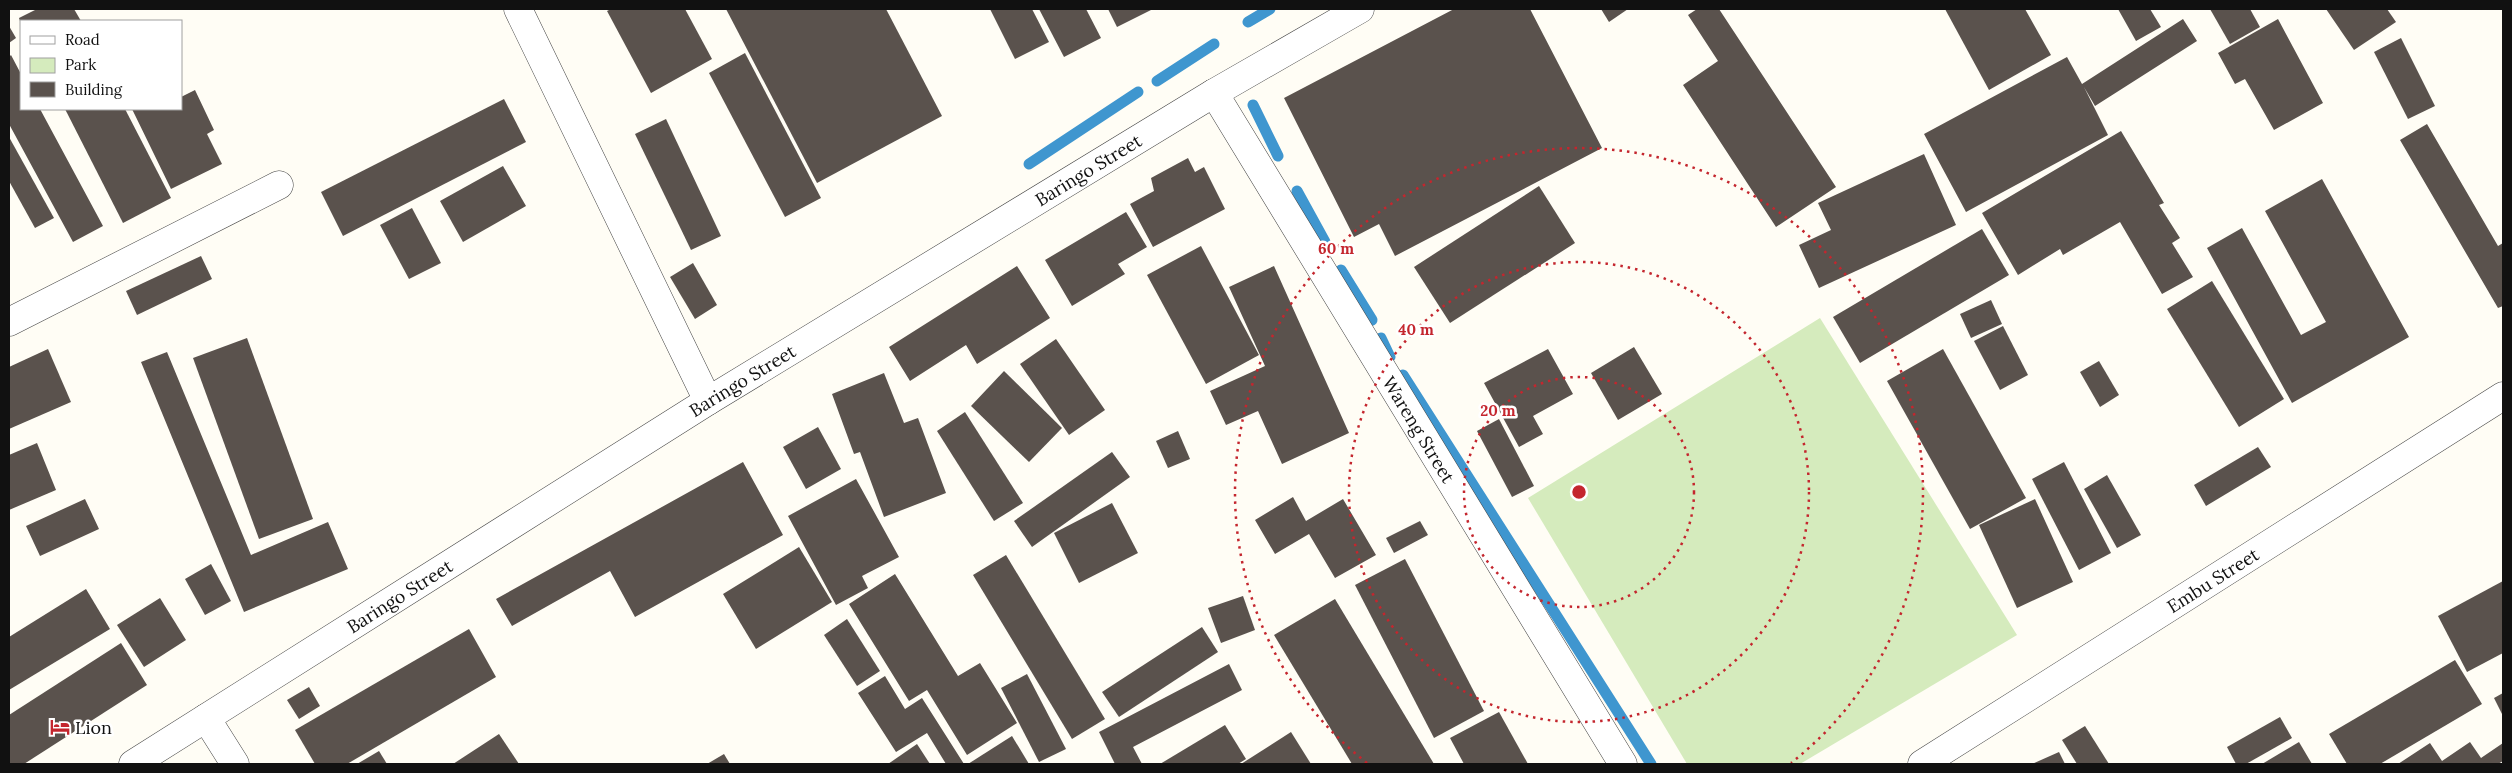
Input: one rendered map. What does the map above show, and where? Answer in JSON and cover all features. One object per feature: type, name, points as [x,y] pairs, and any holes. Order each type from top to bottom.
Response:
[{"type":"street","points":[[518,9],[708,401]]},
{"type":"street","name":"Baringo Street","points":[[133,764],[708,401],[1214,93],[1360,9]]},
{"type":"street","name":"Wareng Street","points":[[1214,93],[1623,764]]},
{"type":"street","points":[[9,322],[279,185]]},
{"type":"street","name":"Embu Street","points":[[1922,764],[2503,396]]},
{"type":"street","points":[[206,718],[235,764]]},
{"type":"green space","points":[[1820,318],[2017,635],[1800,764],[1687,764],[1528,498]]},
{"type":"building","points":[[37,9],[74,9],[80,20],[20,21],[19,18]]},
{"type":"building","points":[[611,9],[685,9],[712,59],[651,93],[607,11]]},
{"type":"building","points":[[726,9],[886,9],[942,116],[817,183]]},
{"type":"building","points":[[990,9],[1032,9],[1049,42],[1015,59]]},
{"type":"building","points":[[1039,9],[1086,9],[1101,38],[1064,57]]},
{"type":"building","points":[[1108,9],[1153,9],[1117,27]]},
{"type":"building","points":[[1454,9],[1530,9],[1602,148],[1395,256],[1379,224],[1354,237],[1284,98]]},
{"type":"building","points":[[1601,9],[1628,9],[1609,22]]},
{"type":"building","points":[[1697,9],[1719,9],[1836,187],[1776,227],[1683,85],[1718,61],[1688,15]]},
{"type":"building","points":[[1945,9],[2025,9],[2051,55],[1989,90]]},
{"type":"building","points":[[2118,9],[2150,9],[2161,27],[2136,41]]},
{"type":"building","points":[[2210,9],[2250,9],[2260,27],[2230,44]]},
{"type":"building","points":[[2326,9],[2387,9],[2396,22],[2354,50]]},
{"type":"building","points":[[2183,19],[2197,41],[2095,106],[2084,87],[2108,135],[1966,212],[1924,134],[2067,57],[2082,84]]},
{"type":"building","points":[[2278,19],[2323,103],[2274,130],[2245,79],[2235,84],[2218,53]]},
{"type":"building","points":[[9,26],[16,38],[9,43]]},
{"type":"building","points":[[2401,38],[2435,106],[2408,119],[2374,52]]},
{"type":"building","points":[[745,53],[821,198],[785,217],[709,73]]},
{"type":"building","points":[[11,55],[20,72],[20,110],[41,110],[103,226],[73,242],[9,124],[9,57]]},
{"type":"building","points":[[195,90],[214,130],[207,134],[222,164],[171,189],[132,110],[182,110],[182,96]]},
{"type":"building","points":[[504,99],[526,142],[343,236],[321,192]]},
{"type":"building","points":[[66,110],[126,110],[171,198],[123,223]]},
{"type":"building","points":[[666,119],[721,236],[691,250],[635,134]]},
{"type":"building","points":[[2427,124],[2498,246],[2503,243],[2503,306],[2498,308],[2400,140]]},
{"type":"building","points":[[2121,131],[2164,203],[2159,205],[2180,238],[2172,243],[2193,277],[2162,294],[2120,222],[2063,255],[2060,249],[2018,275],[1982,213]]},
{"type":"building","points":[[9,137],[54,218],[35,228],[9,181]]},
{"type":"building","points":[[1924,154],[1956,225],[1819,288],[1799,245],[1831,230],[1818,203]]},
{"type":"building","points":[[1188,158],[1195,172],[1204,167],[1225,209],[1153,247],[1130,204],[1154,191],[1151,178]]},
{"type":"building","points":[[503,166],[526,206],[463,242],[440,201]]},
{"type":"building","points":[[2322,179],[2409,337],[2292,403],[2207,248],[2242,228],[2301,335],[2326,322],[2265,211]]},
{"type":"building","points":[[1539,186],[1575,243],[1450,323],[1414,267]]},
{"type":"building","points":[[412,208],[441,263],[409,279],[380,225]]},
{"type":"building","points":[[1126,212],[1147,247],[1118,264],[1125,274],[1072,306],[1045,260]]},
{"type":"building","points":[[1982,229],[2009,275],[1860,363],[1833,317]]},
{"type":"building","points":[[1201,246],[1259,355],[1206,384],[1147,275]]},
{"type":"building","points":[[201,256],[212,279],[137,315],[126,291]]},
{"type":"building","points":[[693,263],[717,305],[695,319],[670,277]]},
{"type":"building","points":[[1017,266],[1050,318],[977,364],[966,345],[910,381],[889,347]]},
{"type":"building","points":[[1274,266],[1349,433],[1282,464],[1258,411],[1226,425],[1210,391],[1265,366],[1229,287]]},
{"type":"building","points":[[2212,281],[2284,399],[2239,427],[2167,309]]},
{"type":"building","points":[[1991,300],[2002,324],[1971,338],[1960,314]]},
{"type":"building","points":[[2003,326],[2028,375],[2000,390],[1974,341]]},
{"type":"building","points":[[247,338],[313,519],[259,539],[193,358]]},
{"type":"building","points":[[1056,339],[1105,410],[1069,435],[1020,364]]},
{"type":"building","points":[[1634,347],[1662,394],[1618,420],[1591,373]]},
{"type":"building","points":[[48,349],[71,402],[9,429],[9,367]]},
{"type":"building","points":[[1548,349],[1573,394],[1533,416],[1543,434],[1519,447],[1484,383]]},
{"type":"building","points":[[1943,349],[2026,498],[1970,529],[1887,381]]},
{"type":"building","points":[[167,352],[251,555],[328,522],[348,569],[244,612],[141,362]]},
{"type":"building","points":[[2099,361],[2119,395],[2100,407],[2080,372]]},
{"type":"building","points":[[1004,371],[1062,428],[1029,462],[971,406]]},
{"type":"building","points":[[884,373],[904,423],[918,418],[946,493],[884,517],[860,452],[854,454],[832,394]]},
{"type":"building","points":[[965,412],[1023,503],[994,521],[937,431]]},
{"type":"building","points":[[1499,419],[1534,486],[1512,497],[1477,431]]},
{"type":"building","points":[[818,427],[841,469],[806,489],[783,447]]},
{"type":"building","points":[[1178,431],[1190,459],[1168,468],[1156,441]]},
{"type":"building","points":[[37,443],[56,490],[9,510],[9,455]]},
{"type":"building","points":[[2258,447],[2271,467],[2206,506],[2194,485]]},
{"type":"building","points":[[1112,452],[1130,477],[1032,547],[1014,521]]},
{"type":"building","points":[[743,462],[783,535],[635,617],[610,571],[512,626],[496,599]]},
{"type":"building","points":[[2064,462],[2111,553],[2079,570],[2032,479]]},
{"type":"building","points":[[2107,475],[2141,535],[2117,548],[2084,489]]},
{"type":"building","points":[[856,479],[899,557],[862,576],[868,588],[836,605],[788,516]]},
{"type":"building","points":[[1293,497],[1306,521],[1343,499],[1376,555],[1335,578],[1309,534],[1275,554],[1255,520]]},
{"type":"building","points":[[85,499],[99,529],[40,556],[26,526]]},
{"type":"building","points":[[2035,499],[2073,582],[2017,608],[1979,525]]},
{"type":"building","points":[[1112,503],[1138,553],[1079,583],[1054,533]]},
{"type":"building","points":[[1420,521],[1428,535],[1394,553],[1386,538]]},
{"type":"building","points":[[799,547],[832,602],[756,649],[723,594]]},
{"type":"building","points":[[1006,555],[1105,719],[1072,739],[973,575]]},
{"type":"building","points":[[1405,559],[1484,711],[1434,738],[1355,585]]},
{"type":"building","points":[[211,564],[231,601],[205,615],[185,579]]},
{"type":"building","points":[[895,574],[958,676],[980,663],[1017,723],[967,755],[927,690],[909,701],[849,604]]},
{"type":"building","points":[[2503,581],[2503,653],[2467,672],[2438,616]]},
{"type":"building","points":[[86,589],[110,629],[9,690],[9,637]]},
{"type":"building","points":[[1243,596],[1255,630],[1221,643],[1208,608]]},
{"type":"building","points":[[160,598],[186,640],[144,667],[117,625]]},
{"type":"building","points":[[1335,599],[1434,764],[1352,764],[1274,635]]},
{"type":"building","points":[[847,619],[880,671],[857,686],[824,635]]},
{"type":"building","points":[[1202,627],[1218,652],[1119,717],[1102,692]]},
{"type":"building","points":[[469,629],[496,677],[347,764],[315,764],[295,730]]},
{"type":"building","points":[[121,643],[147,685],[24,764],[9,764],[9,715]]},
{"type":"building","points":[[2455,660],[2482,704],[2380,764],[2347,764],[2329,734]]},
{"type":"building","points":[[1229,664],[1242,690],[1133,747],[1142,764],[1115,764],[1099,732]]},
{"type":"building","points":[[1027,674],[1066,749],[1039,762],[1001,688]]},
{"type":"building","points":[[885,676],[905,709],[922,698],[964,764],[946,764],[927,733],[896,752],[858,693]]},
{"type":"building","points":[[309,687],[320,706],[299,719],[287,700]]},
{"type":"building","points":[[2503,693],[2503,716],[2494,698]]},
{"type":"building","points":[[1499,712],[1528,764],[1464,764],[1450,738]]},
{"type":"building","points":[[2280,717],[2292,738],[2246,764],[2236,764],[2227,747]]},
{"type":"building","points":[[1225,725],[1246,759],[1238,764],[1160,764]]},
{"type":"building","points":[[2085,726],[2109,764],[2077,764],[2062,740]]},
{"type":"building","points":[[1291,732],[1311,764],[1241,764]]},
{"type":"building","points":[[499,734],[519,764],[453,764]]},
{"type":"building","points":[[1012,736],[1029,764],[968,764]]},
{"type":"building","points":[[2299,742],[2312,764],[2262,764]]},
{"type":"building","points":[[2470,742],[2481,758],[2503,743],[2503,761],[2498,764],[2398,764],[2430,743],[2442,761]]},
{"type":"building","points":[[917,744],[930,764],[888,764]]},
{"type":"building","points":[[379,751],[387,764],[357,764]]},
{"type":"building","points":[[2059,752],[2065,764],[2032,764]]},
{"type":"building","points":[[724,754],[730,764],[707,764]]},
{"type":"waterway","points":[[1248,22],[1270,9]]},
{"type":"waterway","points":[[1157,81],[1214,44]]},
{"type":"waterway","points":[[1029,164],[1138,92]]},
{"type":"waterway","points":[[1253,105],[1278,156]]},
{"type":"waterway","points":[[1297,191],[1325,242]]},
{"type":"waterway","points":[[1341,270],[1372,320]]},
{"type":"waterway","points":[[1381,338],[1390,357]]},
{"type":"waterway","points":[[1403,375],[1651,764]]},
{"type":"place","name":"Lion","points":[[60,727]]}]
